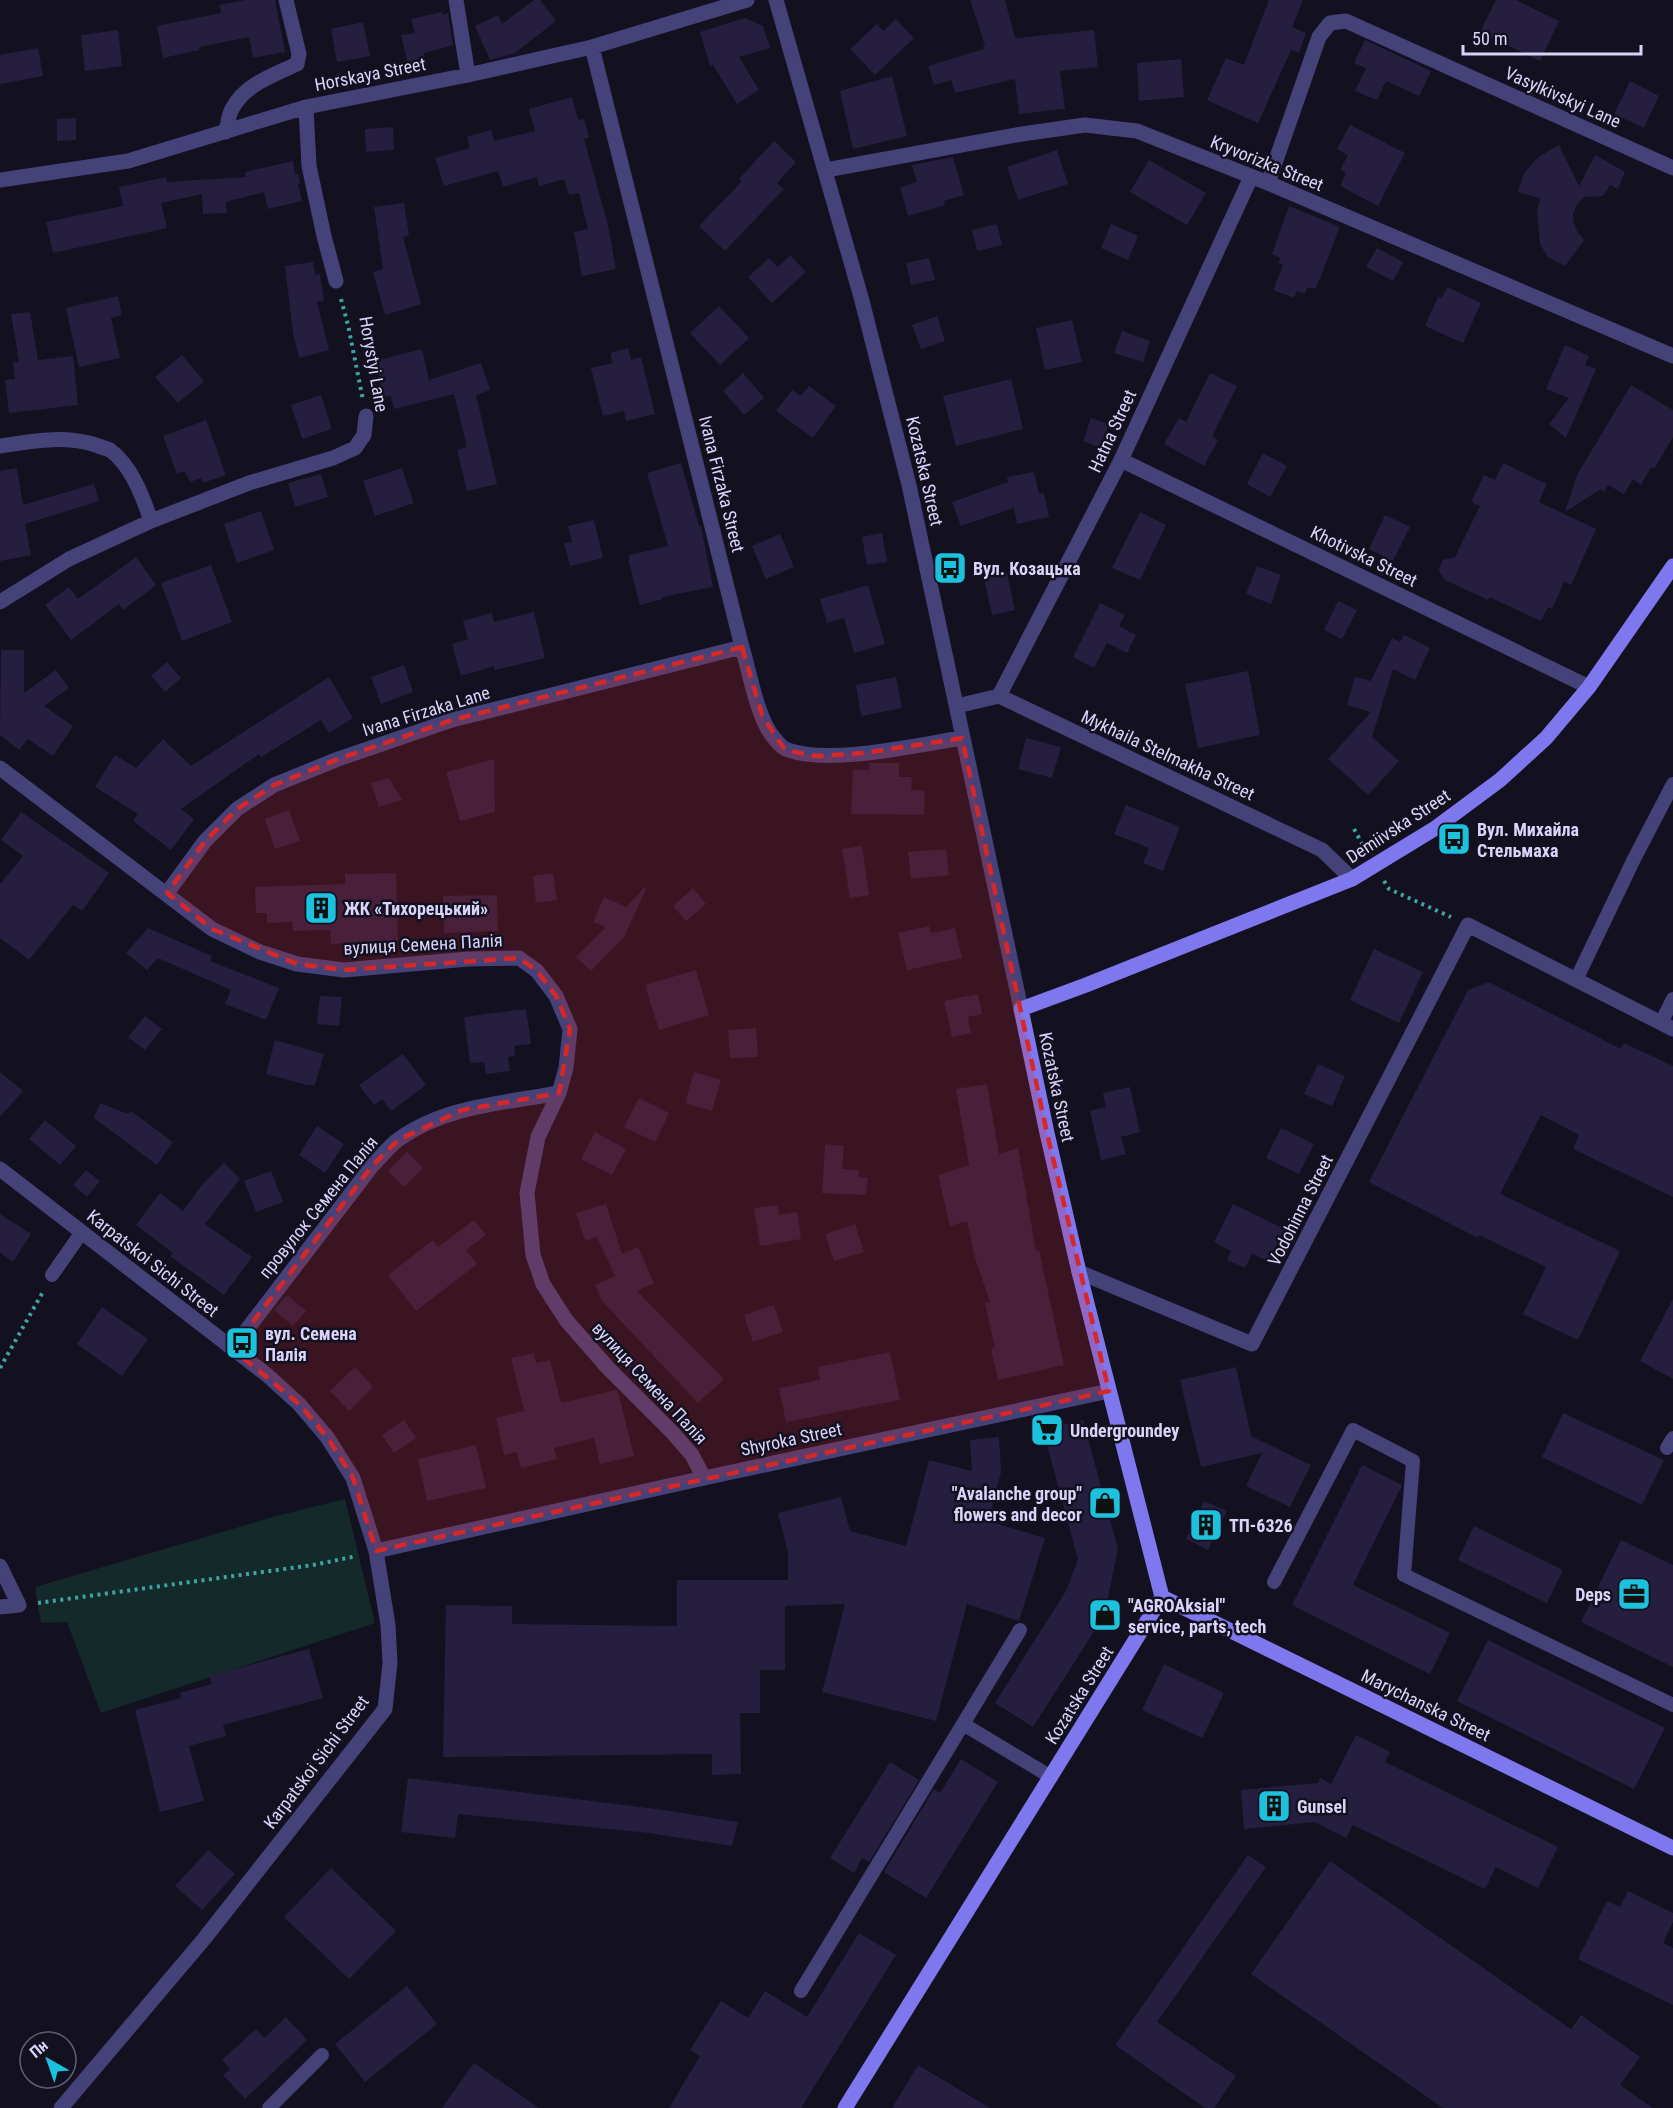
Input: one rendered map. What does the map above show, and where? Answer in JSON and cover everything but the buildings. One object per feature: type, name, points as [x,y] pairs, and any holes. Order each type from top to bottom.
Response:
[{"type":"street","points":[[226,132],[231,110],[242,95],[253,86],[297,64],[299,54],[286,0]]},
{"type":"street","points":[[456,0],[468,75]]},
{"type":"street","name":"Horskaya Street","points":[[0,180],[128,161],[306,107],[468,75],[592,47],[747,0]]},
{"type":"street","name":"Kozatska Street","points":[[776,0],[861,297],[909,485],[1047,1133],[1079,1272],[1162,1597],[845,2108]]},
{"type":"street","name":"Vasylkivskyi Lane","points":[[1268,183],[1319,38],[1330,23],[1346,21],[1673,168]]},
{"type":"street","name":"Ivana Firzaka Street","points":[[592,47],[742,647],[762,715],[772,736],[785,750],[816,756],[864,753],[962,738]]},
{"type":"street","points":[[306,107],[309,166],[336,281]]},
{"type":"street","name":"Kryvorizka Street","points":[[826,170],[1022,134],[1085,125],[1137,131],[1268,183],[1673,356]]},
{"type":"street","name":"Hatna Street","points":[[999,696],[1121,460],[1251,177]]},
{"type":"street","name":"Horystyi Lane","points":[[151,521],[249,483],[333,458],[355,448],[364,435],[366,416]]},
{"type":"street","points":[[0,446],[57,438],[87,442],[109,450],[123,464],[141,491],[151,521],[69,559],[0,602]]},
{"type":"street","name":"Khotivska Street","points":[[1121,460],[1589,687]]},
{"type":"street","name":"Demiivska Street","points":[[1021,1009],[1352,879],[1434,829],[1500,780],[1546,738],[1589,687],[1673,566]]},
{"type":"street","name":"Ivana Firzaka Lane","points":[[167,893],[205,841],[237,809],[274,786],[338,759],[452,720],[742,647]]},
{"type":"street","points":[[957,706],[999,696]]},
{"type":"street","name":"Mykhaila Stelmakha Street","points":[[999,696],[1322,850],[1352,879]]},
{"type":"street","name":"вулиця Семена Палія","points":[[0,768],[212,929],[260,952],[297,964],[344,970],[468,959],[519,958],[537,971],[556,996],[570,1029],[567,1068],[559,1093],[538,1137],[527,1193],[533,1255],[543,1284],[566,1320],[608,1368],[673,1433],[692,1455],[704,1478]]},
{"type":"street","points":[[1468,925],[1667,1026]]},
{"type":"street","name":"Vodohinna Street","points":[[1079,1272],[1252,1344],[1468,925]]},
{"type":"street","name":"провулок Семена Палія","points":[[232,1349],[372,1166],[398,1140],[430,1122],[462,1110],[559,1093]]},
{"type":"street","name":"Karpatskoi Sichi Street","points":[[0,1169],[267,1375],[298,1404],[327,1437],[353,1478],[376,1551],[388,1625],[390,1663],[385,1709],[204,1940],[61,2108]]},
{"type":"street","name":"Shyroka Street","points":[[376,1551],[1109,1391]]},
{"type":"street","points":[[0,1566],[19,1605],[0,1607]]},
{"type":"street","name":"Marychanska Street","points":[[1162,1597],[1673,1848]]},
{"type":"lane","points":[[1576,980],[1673,784]]},
{"type":"lane","points":[[1667,1026],[1673,999]]},
{"type":"lane","points":[[52,1275],[82,1232]]},
{"type":"lane","points":[[1274,1582],[1353,1430],[1413,1461],[1404,1575],[1673,1705]]},
{"type":"lane","points":[[801,1991],[1020,1630]]},
{"type":"lane","points":[[963,1724],[1051,1777]]},
{"type":"lane","points":[[269,2108],[322,2055]]},
{"type":"path","name":"Horystyi Lane","points":[[336,281],[348,325],[366,416]]},
{"type":"path","points":[[1389,889],[1468,925]]},
{"type":"path","points":[[0,1368],[52,1275]]},
{"type":"path","points":[[19,1605],[313,1565],[376,1551]]},
{"type":"highlighted area","points":[[742,647],[762,715],[785,750],[816,756],[864,753],[962,738],[1047,1133],[1109,1391],[376,1551],[353,1478],[327,1437],[299,1404],[232,1349],[372,1166],[398,1140],[462,1110],[559,1093],[570,1029],[556,996],[537,971],[519,958],[344,970],[297,964],[212,929],[167,893],[205,841],[237,809],[274,785],[338,759],[452,720]]},
{"type":"green space","points":[[345,1499],[375,1623],[101,1713],[67,1622],[41,1623],[35,1587],[280,1515]]},
{"type":"place","name":"Вул. Козацька","points":[[950,568]]},
{"type":"place","name":"Вул. Михайла Стельмаха","points":[[1454,839]]},
{"type":"place","name":"ЖК «Тихорецький»","points":[[321,908]]},
{"type":"place","name":"вул. Семена Палія","points":[[242,1343]]},
{"type":"place","name":"Undergroundey","points":[[1047,1430]]},
{"type":"place","name":"\"Avalanche group\" flowers and decor","points":[[1105,1503]]},
{"type":"place","name":"ТП-6326","points":[[1206,1525]]},
{"type":"place","name":"Deps","points":[[1634,1594]]},
{"type":"place","name":"\"AGROAksial\" service, parts, tech","points":[[1105,1615]]},
{"type":"place","name":"Gunsel","points":[[1274,1806]]}]
